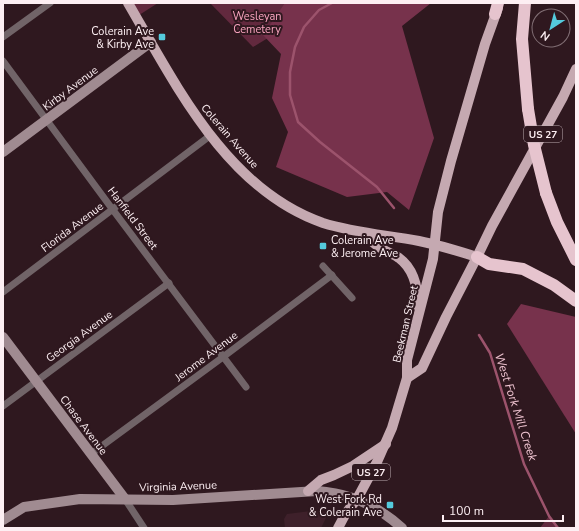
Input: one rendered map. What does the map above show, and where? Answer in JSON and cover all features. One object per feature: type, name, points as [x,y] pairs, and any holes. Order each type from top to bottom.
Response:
[{"type":"highway","points":[[525,3],[522,39],[528,109],[534,145],[546,192],[557,222],[576,260]]},
{"type":"highway","points":[[477,257],[490,264],[523,269],[554,285],[576,301]]},
{"type":"main road","name":"Colerain Avenue","points":[[128,3],[195,116],[240,168],[275,198],[305,216],[336,227],[363,233],[418,241],[477,257]]},
{"type":"main road","name":"Beekman Street","points":[[407,378],[407,360],[435,245],[438,212],[473,82],[498,7]]},
{"type":"main road","name":"Beekman Street","points":[[407,378],[422,368],[492,226],[563,97],[576,69]]},
{"type":"main road","points":[[363,233],[382,249],[394,254],[412,273],[416,284],[418,297],[418,318]]},
{"type":"main road","name":"US 27","points":[[338,528],[356,499],[386,444],[407,378]]},
{"type":"main road","points":[[308,491],[321,480],[353,466],[386,444]]},
{"type":"street","points":[[3,37],[50,3]]},
{"type":"street","name":"Kirby Avenue","points":[[3,152],[151,42]]},
{"type":"street","name":"Hanfield Street","points":[[3,61],[246,387]]},
{"type":"street","name":"Florida Avenue","points":[[3,292],[211,135]]},
{"type":"street","points":[[323,266],[352,298]]},
{"type":"street","name":"Jerome Avenue","points":[[91,454],[332,275]]},
{"type":"street","name":"Georgia Avenue","points":[[3,406],[169,283]]},
{"type":"street","name":"Chase Avenue","points":[[3,337],[125,499],[144,528]]},
{"type":"street","name":"Virginia Avenue","points":[[3,520],[24,507],[80,499],[173,500],[308,491],[328,492],[356,499],[376,508],[402,528]]},
{"type":"shaded area","points":[[285,3],[431,3],[402,26],[434,138],[409,210],[387,192],[347,197],[276,167],[288,132],[272,98],[281,54],[263,35]]},
{"type":"shaded area","points":[[521,304],[576,317],[576,434],[507,324]]},
{"type":"shaded area","points":[[311,511],[326,512],[326,518],[321,528],[285,528],[284,519],[287,514]]},
{"type":"green space","points":[[128,3],[158,3],[136,17]]},
{"type":"green space","name":"Wesleyan Cemetery","points":[[210,3],[325,3],[253,47]]},
{"type":"green space","points":[[549,516],[558,528],[540,528]]},
{"type":"waterway","name":"West Fork Mill Creek","points":[[332,3],[319,10],[304,27],[295,47],[290,72],[290,95],[298,122],[320,142],[377,187],[394,208]]},
{"type":"waterway","name":"West Fork Mill Creek","points":[[479,335],[490,353],[524,464],[549,516],[558,528]]},
{"type":"place","name":"Colerain Ave & Kirby Ave","points":[[162,37]]},
{"type":"place","name":"Colerain Ave & Jerome Ave","points":[[323,246]]},
{"type":"place","name":"West Fork Rd & Colerain Ave","points":[[390,505]]}]
